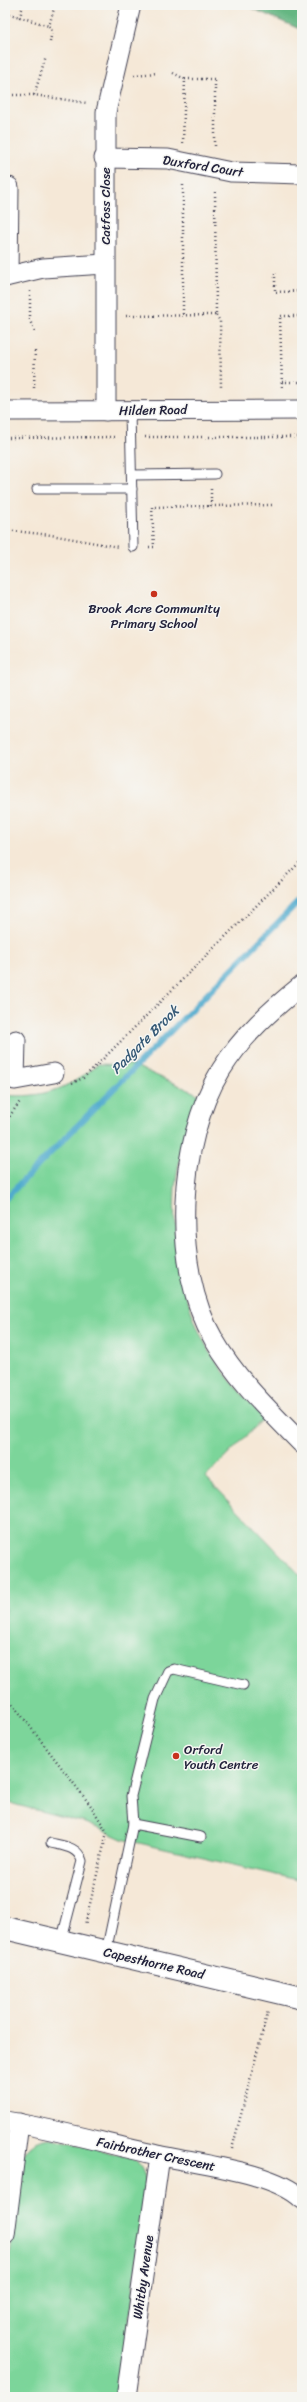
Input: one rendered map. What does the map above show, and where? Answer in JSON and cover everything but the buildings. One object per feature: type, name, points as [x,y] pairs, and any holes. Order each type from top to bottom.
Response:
[{"type":"street","name":"Catfoss Close","points":[[106,411],[104,158],[108,106],[131,5]]},
{"type":"street","name":"Duxford Court","points":[[104,158],[168,159],[215,170],[302,174]]},
{"type":"street","points":[[8,187],[7,277],[49,267],[105,264]]},
{"type":"street","name":"Hilden Road","points":[[5,411],[302,410]]},
{"type":"street","points":[[302,985],[273,1008],[252,1029],[220,1071],[196,1130],[184,1188],[184,1219],[188,1255],[202,1314],[213,1339],[244,1384],[302,1444]]},
{"type":"street","points":[[16,1040],[10,1079],[60,1080]]},
{"type":"street","name":"Capesthorne Road","points":[[5,1928],[302,1998]]},
{"type":"street","points":[[5,2235],[12,2122]]},
{"type":"street","name":"Fairbrother Crescent","points":[[12,2122],[227,2170],[273,2182],[287,2188],[302,2199]]},
{"type":"street","name":"Whitby Avenue","points":[[126,2397],[160,2156]]},
{"type":"lane","points":[[130,411],[133,547]]},
{"type":"lane","points":[[132,475],[215,474]]},
{"type":"lane","points":[[37,489],[132,489]]},
{"type":"lane","points":[[106,1952],[133,1824],[131,1796],[155,1699],[168,1671],[174,1669],[243,1685]]},
{"type":"lane","points":[[133,1824],[201,1837]]},
{"type":"lane","points":[[51,1843],[73,1849],[80,1853],[82,1861],[71,1944]]},
{"type":"path","points":[[20,17],[23,5]]},
{"type":"path","points":[[49,26],[55,5]]},
{"type":"path","points":[[5,13],[49,26],[52,31],[50,42]]},
{"type":"path","points":[[34,96],[46,57]]},
{"type":"path","points":[[173,73],[185,79]]},
{"type":"path","points":[[5,94],[34,96],[108,106]]},
{"type":"path","points":[[215,170],[216,315],[220,321],[221,387]]},
{"type":"path","points":[[29,271],[30,321],[35,332]]},
{"type":"path","points":[[275,273],[275,292],[302,291]]},
{"type":"path","points":[[106,316],[216,315]]},
{"type":"path","points":[[282,387],[280,316],[302,316]]},
{"type":"path","points":[[34,388],[35,348]]},
{"type":"path","points":[[282,382],[302,382]]},
{"type":"path","points":[[5,438],[119,437]]},
{"type":"path","points":[[146,437],[302,437]]},
{"type":"path","points":[[60,1080],[83,1078],[302,860]]},
{"type":"path","points":[[5,1123],[23,1097]]},
{"type":"path","points":[[5,1694],[91,1806],[107,1832],[71,1944]]},
{"type":"path","points":[[227,2170],[274,1991]]},
{"type":"green space","points":[[244,5],[302,5],[302,30]]},
{"type":"green space","points":[[98,1064],[133,1065],[200,1095],[188,1129],[175,1188],[175,1228],[180,1270],[191,1311],[198,1330],[207,1347],[226,1375],[264,1418],[206,1477],[302,1577],[302,1881],[122,1839],[86,1823],[5,1802],[5,1095],[31,1095],[55,1090],[77,1080]]},
{"type":"green space","points":[[52,2138],[132,2158],[140,2166],[145,2176],[146,2184],[121,2397],[5,2397],[5,2297],[22,2158],[30,2146],[38,2141]]},
{"type":"waterway","name":"Padgate Brook","points":[[5,1199],[302,898]]},
{"type":"place","name":"Brook Acre Community Primary School","points":[[154,594]]},
{"type":"place","name":"Orford Youth Centre","points":[[176,1756]]}]
